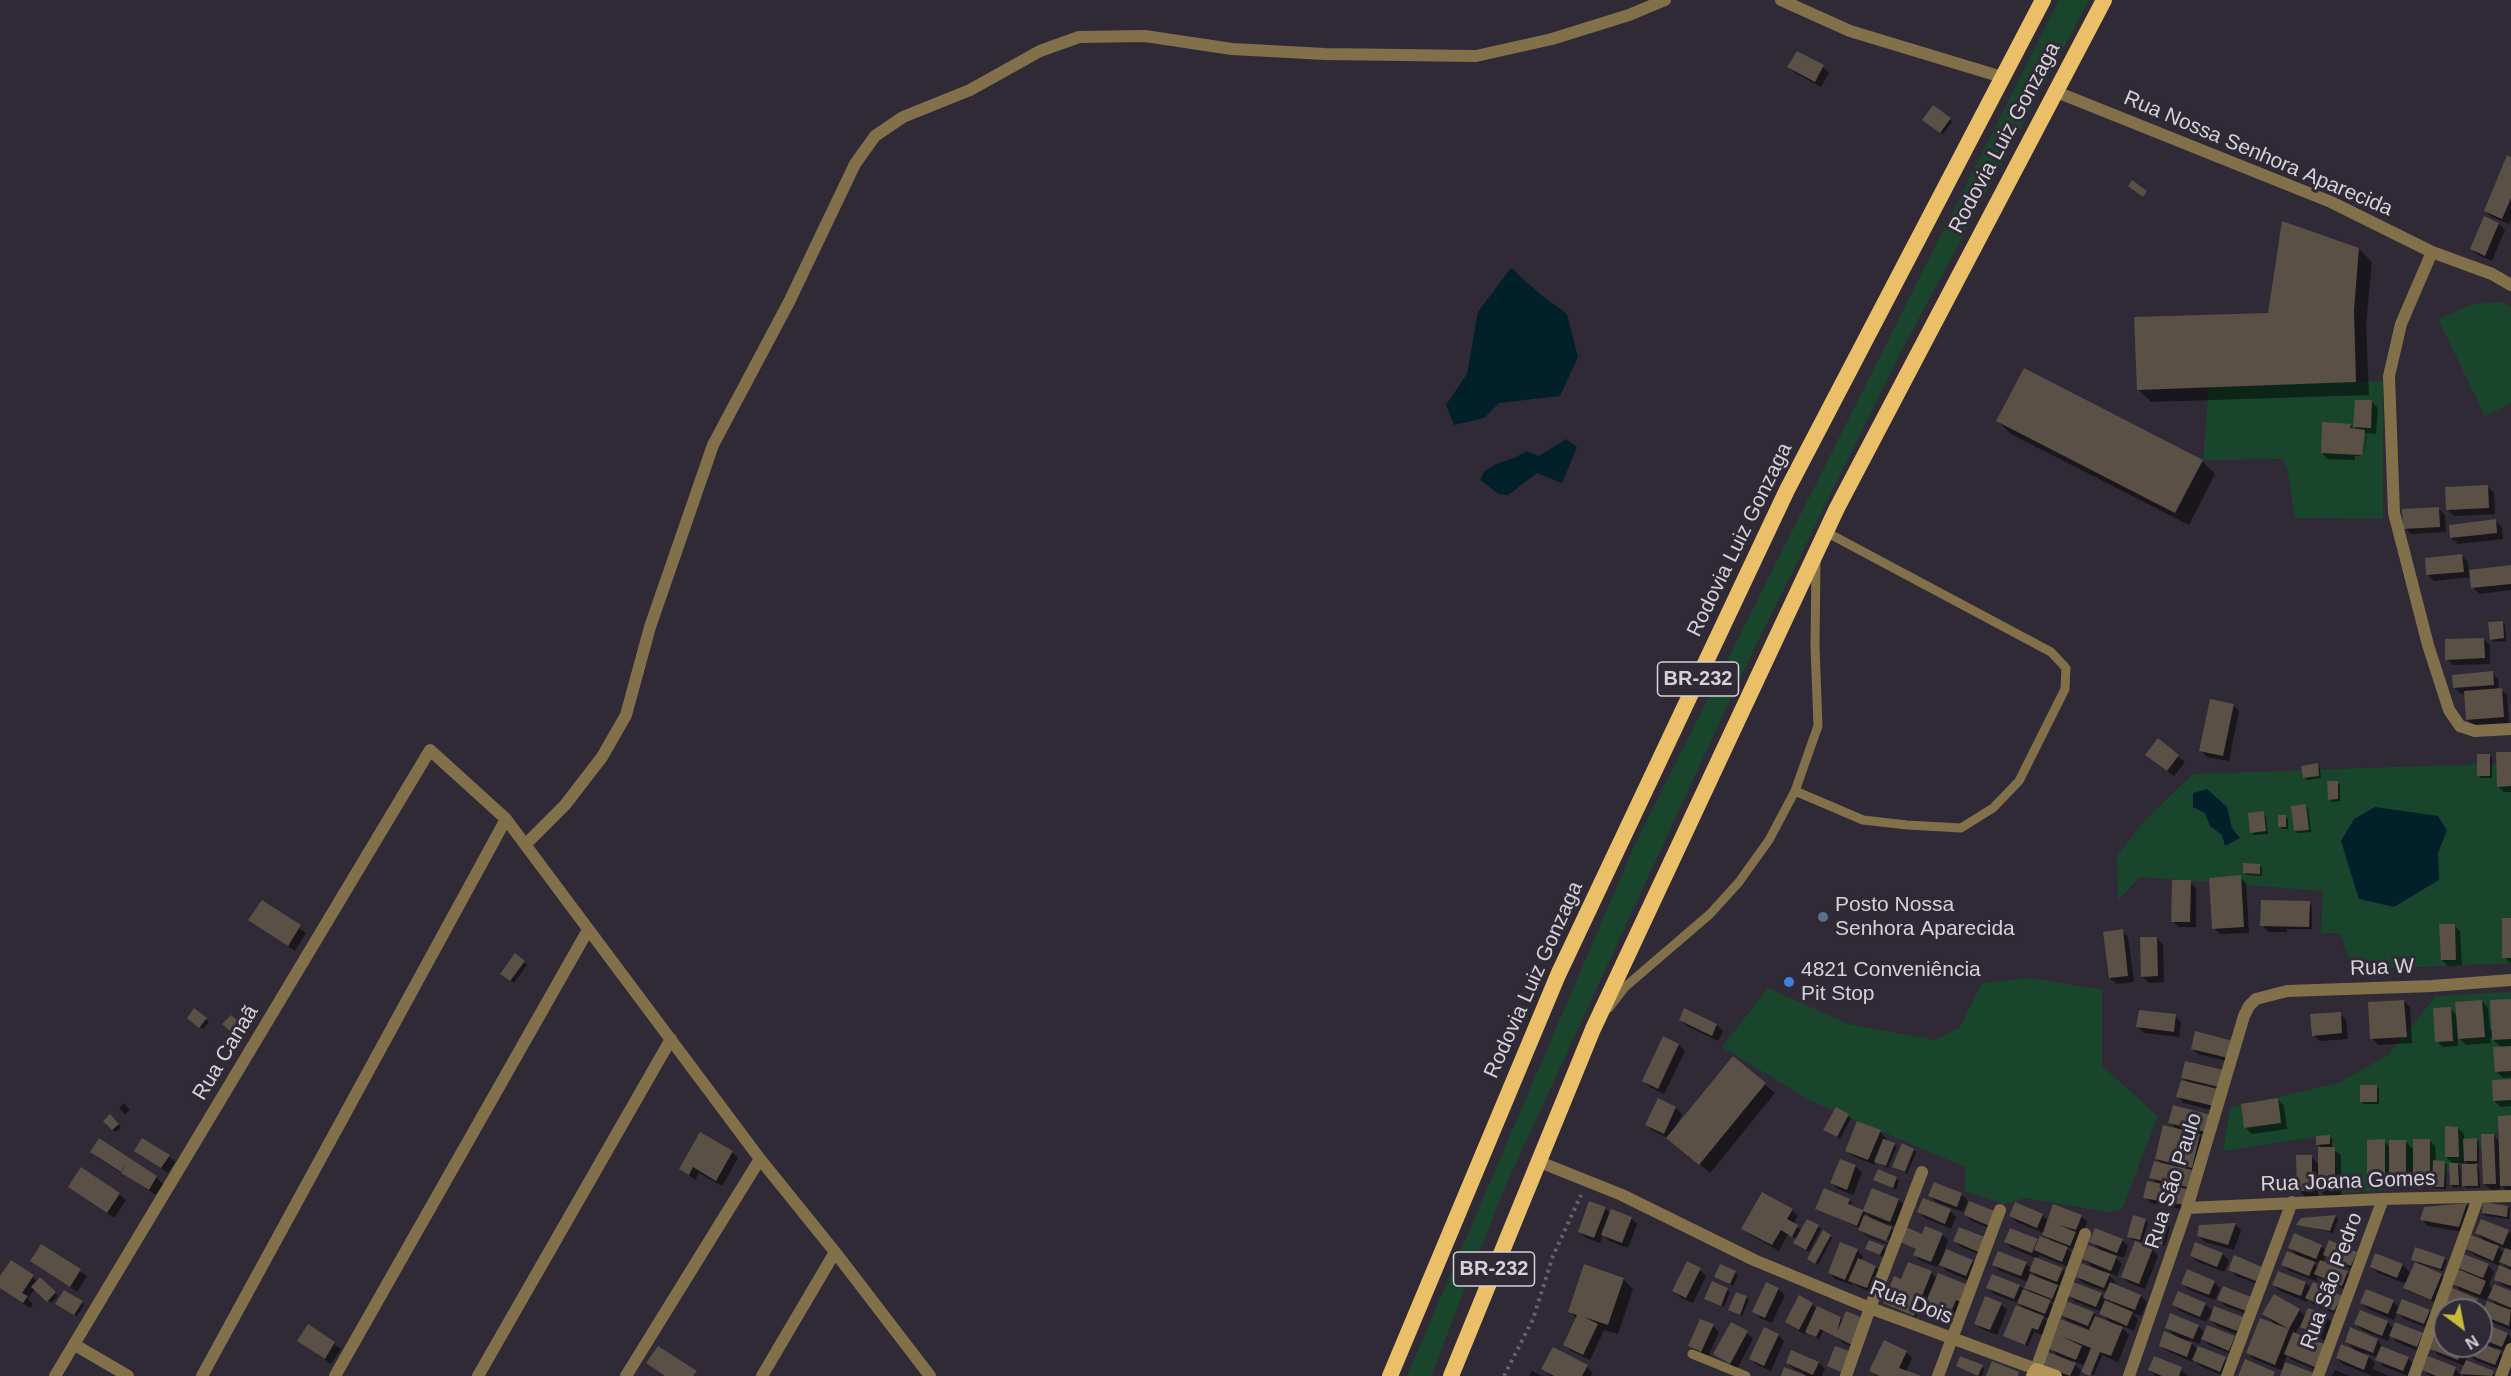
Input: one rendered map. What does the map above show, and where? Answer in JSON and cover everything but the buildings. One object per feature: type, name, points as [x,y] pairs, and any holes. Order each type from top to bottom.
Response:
[{"type":"highway","name":"Rodovia Luiz Gonzaga","points":[[1390,1376],[1553,986],[1787,490],[2043,0]]},
{"type":"highway","name":"Rodovia Luiz Gonzaga","points":[[1451,1376],[1537,1161],[1593,1029],[1837,508],[2054,91],[2104,0]]},
{"type":"main road","name":"Rua Dois","points":[[2034,1372],[2056,1376]]},
{"type":"street","points":[[526,844],[565,805],[590,773],[626,715],[650,627],[714,445],[789,302],[855,164],[875,136],[903,117],[970,90],[1040,51],[1079,37],[1145,36],[1232,49],[1325,54],[1476,56],[1552,39],[1629,15],[1665,0]]},
{"type":"street","points":[[1781,0],[1850,31],[2002,77]]},
{"type":"street","name":"Rua Nossa Senhora Aparecida","points":[[2054,91],[2331,202],[2432,252],[2492,274],[2511,285]]},
{"type":"street","points":[[2432,252],[2401,324],[2389,376],[2394,513],[2428,645],[2449,710],[2460,726],[2475,730],[2511,729]]},
{"type":"street","points":[[2492,274],[2511,277]]},
{"type":"street","name":"Rua Canaã","points":[[55,1376],[430,750],[506,819]]},
{"type":"street","points":[[202,1376],[506,819],[760,1159],[930,1376]]},
{"type":"street","points":[[335,1376],[588,930]]},
{"type":"street","name":"Rua W","points":[[2256,999],[2287,991],[2432,986],[2511,980]]},
{"type":"street","name":"Rua São Paulo","points":[[2129,1376],[2187,1208],[2244,1016],[2256,999]]},
{"type":"street","points":[[478,1376],[671,1039]]},
{"type":"street","points":[[626,1376],[760,1159]]},
{"type":"street","name":"Rua Dois","points":[[1537,1161],[1659,1211],[1754,1260],[2034,1372]]},
{"type":"street","points":[[1846,1376],[1922,1172]]},
{"type":"street","points":[[2414,1376],[2478,1197]]},
{"type":"street","name":"Rua Joana Gomes","points":[[2187,1208],[2292,1202],[2511,1197]]},
{"type":"street","name":"Rua São Pedro","points":[[2318,1376],[2383,1199]]},
{"type":"street","points":[[2227,1376],[2292,1202]]},
{"type":"street","points":[[1938,1376],[2000,1210]]},
{"type":"street","points":[[2034,1372],[2085,1234]]},
{"type":"street","points":[[762,1376],[835,1252]]},
{"type":"street","points":[[75,1345],[128,1376]]},
{"type":"street","points":[[2501,1376],[2511,1349]]},
{"type":"street","points":[[913,1376],[921,1364]]},
{"type":"lane","points":[[1795,791],[1863,820],[1961,828],[1993,808],[2019,781],[2065,689],[2066,668],[2051,652],[1826,532]]},
{"type":"lane","points":[[1593,1029],[1625,987],[1710,914],[1739,882],[1769,840],[1795,791],[1818,726],[1815,646],[1816,555]]},
{"type":"lane","points":[[1692,1354],[1746,1376]]},
{"type":"path","points":[[1504,1376],[1533,1319],[1553,1256],[1587,1180]]},
{"type":"green space","points":[[2059,0],[2089,0],[1901,352],[1741,676],[1504,1189],[1431,1376],[1407,1376],[1635,844]]},
{"type":"green space","points":[[2503,302],[2511,307],[2511,403],[2485,416],[2438,319],[2472,304]]},
{"type":"green space","points":[[2383,381],[2383,519],[2295,518],[2288,472],[2283,459],[2203,460],[2209,386]]},
{"type":"green space","points":[[2511,763],[2511,963],[2353,970],[2340,933],[2321,933],[2323,891],[2140,877],[2118,900],[2117,856],[2144,821],[2193,774]]},
{"type":"green space","points":[[2030,978],[2102,990],[2102,1066],[2158,1116],[2122,1209],[2109,1212],[2026,1198],[2004,1204],[1965,1191],[1965,1167],[1811,1101],[1722,1047],[1768,988],[1848,1024],[1935,1040],[1960,1027],[1982,983]]},
{"type":"green space","points":[[2511,992],[2511,1120],[2431,1187],[2341,1193],[2330,1135],[2223,1151],[2230,1108],[2338,1083],[2388,1055],[2436,996]]},
{"type":"water","points":[[1511,268],[1541,295],[1567,314],[1578,357],[1560,396],[1499,403],[1484,418],[1454,425],[1446,405],[1467,374],[1478,312]]},
{"type":"water","points":[[1566,439],[1577,447],[1562,483],[1537,473],[1508,495],[1499,494],[1480,480],[1484,472],[1496,464],[1527,451],[1539,456]]},
{"type":"water","points":[[2207,789],[2227,807],[2232,828],[2240,838],[2225,846],[2222,835],[2210,826],[2205,813],[2193,807],[2193,793]]},
{"type":"water","points":[[2375,807],[2438,816],[2447,830],[2438,853],[2439,880],[2394,907],[2359,899],[2341,841],[2354,819]]},
{"type":"place","name":"Posto Nossa Senhora Aparecida","points":[[1823,917]]},
{"type":"place","name":"4821 Conveniência Pit Stop","points":[[1789,982]]}]
